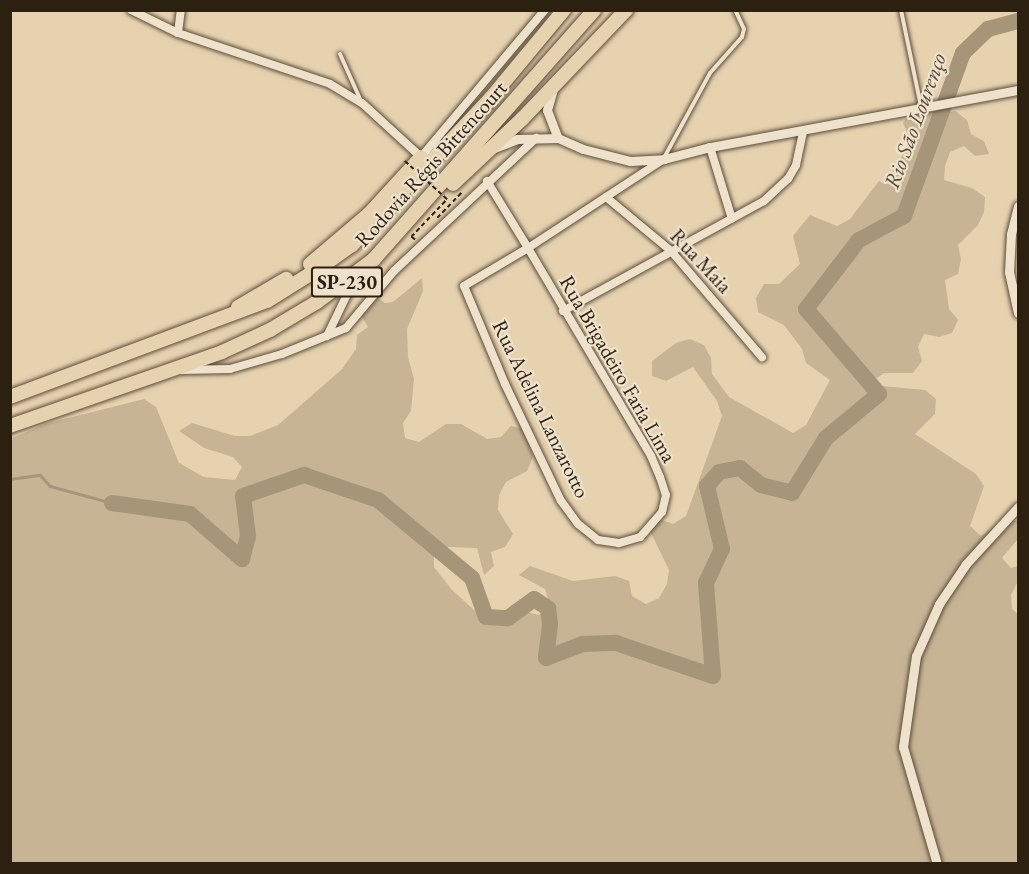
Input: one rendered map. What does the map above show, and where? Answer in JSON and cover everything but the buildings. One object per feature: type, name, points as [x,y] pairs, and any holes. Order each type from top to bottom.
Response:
[{"type":"highway","points":[[540,41],[556,10]]},
{"type":"highway","name":"Rodovia Régis Bittencourt","points":[[10,397],[267,301],[352,245],[540,41],[564,10]]},
{"type":"highway","name":"Rodovia Régis Bittencourt","points":[[10,426],[170,370],[270,330],[356,275],[394,238],[594,10]]},
{"type":"highway","points":[[394,238],[489,150],[563,77],[624,10]]},
{"type":"highway","points":[[220,320],[312,263],[345,237],[421,158]]},
{"type":"street","points":[[131,10],[178,33],[330,84],[362,103],[421,158],[545,10]]},
{"type":"street","points":[[178,33],[181,10]]},
{"type":"street","points":[[558,138],[547,110],[553,90],[563,77]]},
{"type":"street","points":[[489,150],[517,139],[558,138],[583,149],[630,161],[664,159],[710,147],[803,132],[1018,90]]},
{"type":"street","points":[[563,311],[764,201],[788,179],[796,165],[803,132]]},
{"type":"street","points":[[170,370],[208,371],[282,354],[327,336],[353,322],[394,271],[487,181],[536,138]]},
{"type":"street","points":[[710,147],[732,219]]},
{"type":"street","points":[[528,248],[664,159]]},
{"type":"street","name":"Rua Brigadeiro Faria Lima","points":[[487,181],[651,456],[666,495],[662,512],[640,537],[619,543],[598,540]]},
{"type":"street","name":"Rua Maia","points":[[606,197],[671,251],[762,357]]},
{"type":"street","points":[[1018,206],[1011,234],[1009,272],[1016,288],[1018,313]]},
{"type":"street","name":"Rua Adelina Lanzarotto","points":[[528,248],[464,285],[505,384],[561,501],[578,524],[598,540]]},
{"type":"street","points":[[327,336],[356,275]]},
{"type":"street","points":[[937,864],[903,747],[916,656],[939,604],[966,564],[1018,507]]},
{"type":"lane","points":[[664,159],[710,73],[742,37],[744,29],[735,10]]},
{"type":"lane","points":[[901,10],[925,107]]},
{"type":"lane","points":[[340,54],[362,103]]},
{"type":"path","points":[[405,161],[447,199],[411,237],[416,240]]},
{"type":"path","points":[[431,224],[462,191]]},
{"type":"shaded area","points":[[926,110],[940,114],[955,111],[967,120],[971,134],[984,141],[989,154],[975,156],[964,146],[950,152],[945,166],[944,180],[972,188],[985,197],[984,212],[978,225],[958,245],[961,259],[958,274],[945,280],[949,309],[958,320],[952,333],[939,337],[924,334],[918,347],[922,361],[913,373],[884,373],[873,381],[882,386],[925,390],[936,399],[935,414],[915,434],[976,474],[984,486],[970,526],[981,536],[1004,521],[1018,521],[1018,539],[1002,558],[1011,568],[1018,566],[1018,581],[1011,595],[1012,609],[1018,614],[1018,863],[11,863],[10,439],[45,424],[144,399],[156,407],[179,463],[204,477],[235,480],[242,467],[233,457],[204,448],[179,431],[192,423],[235,436],[250,436],[278,425],[342,369],[356,349],[357,335],[368,327],[359,312],[364,303],[378,298],[385,303],[393,302],[422,278],[423,291],[407,329],[408,357],[414,379],[411,411],[403,423],[405,438],[419,442],[446,424],[461,424],[487,439],[501,437],[511,426],[524,429],[533,457],[527,471],[506,482],[499,495],[498,510],[513,534],[505,547],[491,552],[494,566],[484,575],[477,548],[449,547],[434,552],[434,567],[452,590],[484,619],[511,608],[539,615],[549,602],[545,589],[519,575],[530,566],[573,581],[615,576],[629,581],[632,596],[646,604],[659,598],[667,584],[669,570],[649,529],[659,519],[673,524],[686,516],[722,416],[717,401],[693,367],[666,381],[652,376],[652,361],[676,343],[690,339],[704,345],[711,358],[712,374],[729,397],[793,433],[806,425],[830,380],[806,363],[802,349],[784,325],[758,312],[756,298],[764,284],[779,284],[800,264],[793,236],[810,215],[837,226],[850,219],[879,181],[884,184],[906,150],[909,137],[903,123],[912,111]]},
{"type":"waterway","name":"Rio São Lourenço","points":[[112,503],[190,514],[242,559],[248,536],[243,496],[304,475],[378,500],[472,578],[486,617],[508,618],[534,599],[548,608],[550,625],[546,658],[583,644],[616,643],[713,676],[706,583],[722,549],[707,486],[719,472],[740,468],[761,485],[792,493],[826,438],[879,394],[806,309],[859,240],[904,216],[963,53],[988,29],[1018,21]]},
{"type":"waterway","name":"Rio São Lourenço","points":[[10,479],[40,475],[50,486],[112,503]]}]
